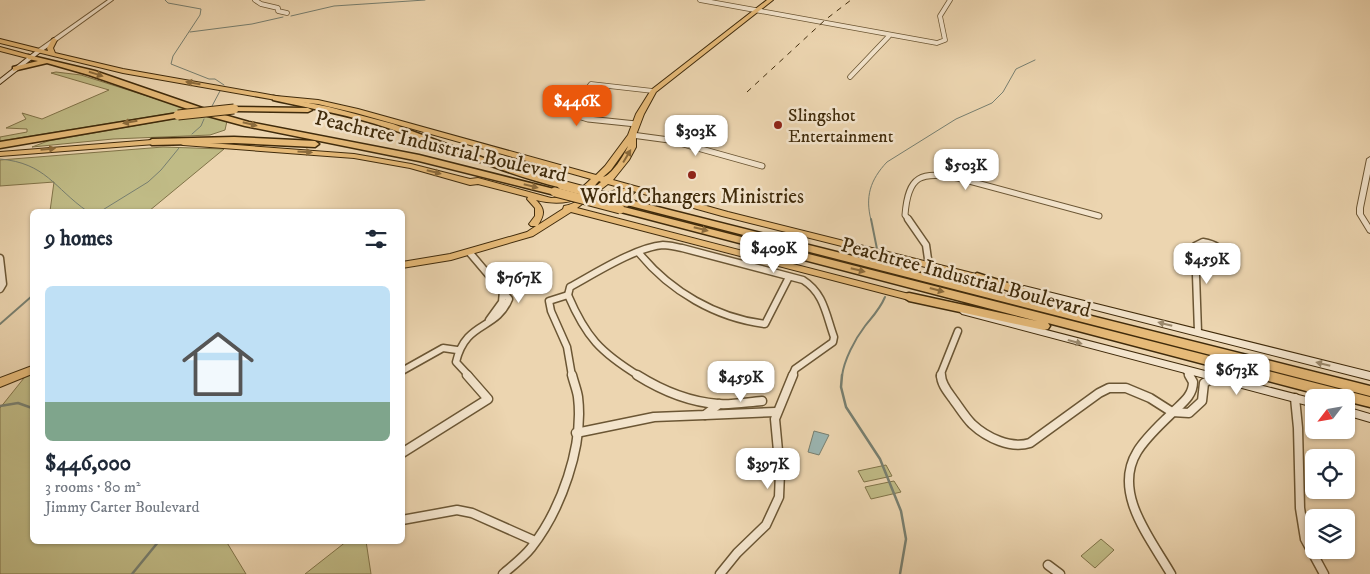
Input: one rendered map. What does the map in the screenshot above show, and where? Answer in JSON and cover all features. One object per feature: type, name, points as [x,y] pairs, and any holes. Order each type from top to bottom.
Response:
[{"type":"highway","name":"Peachtree Industrial Boulevard","points":[[31,57],[51,58],[210,114],[286,132],[559,188],[1370,402]]},
{"type":"highway","points":[[16,69],[51,58]]},
{"type":"highway","points":[[276,98],[345,114]]},
{"type":"highway","points":[[0,145],[178,115],[234,109],[297,110],[345,114]]},
{"type":"highway","name":"Peachtree Industrial Boulevard","points":[[345,114],[390,126],[494,166],[559,188]]},
{"type":"highway","points":[[152,142],[242,140],[382,151]]},
{"type":"highway","name":"Peachtree Industrial Boulevard","points":[[623,205],[1157,336],[1370,391]]},
{"type":"highway","points":[[976,277],[1157,336]]},
{"type":"highway","points":[[909,298],[1194,357]]},
{"type":"main road","points":[[405,264],[470,253],[533,232],[606,179],[632,148],[632,135],[636,124],[653,91],[770,0]]},
{"type":"main road","points":[[51,58],[50,48],[54,40]]},
{"type":"main road","name":"Peachtree Industrial Boulevard","points":[[0,41],[39,51],[51,58],[276,98],[318,102],[358,111],[570,171],[606,179],[625,187],[689,205],[1370,376]]},
{"type":"main road","name":"Peachtree Industrial Boulevard","points":[[0,49],[31,57]]},
{"type":"main road","points":[[0,82],[39,51]]},
{"type":"main road","points":[[570,171],[586,173],[602,171],[632,135]]},
{"type":"main road","points":[[0,154],[152,142],[219,145],[347,155],[398,164],[470,182],[478,181],[551,201],[578,199]]},
{"type":"main road","points":[[606,179],[610,165],[622,146]]},
{"type":"main road","points":[[570,171],[583,184],[583,190],[578,199]]},
{"type":"main road","name":"Peachtree Industrial Boulevard","points":[[470,182],[531,199],[578,199],[592,215],[1305,401]]},
{"type":"main road","points":[[512,240],[516,235],[578,199],[607,187],[625,187]]},
{"type":"main road","points":[[607,218],[600,206],[608,196],[618,191],[679,206],[689,205]]},
{"type":"main road","points":[[531,199],[539,208],[539,216],[534,224]]},
{"type":"main road","points":[[578,199],[592,215]]},
{"type":"main road","points":[[512,240],[534,235],[566,218],[592,215]]},
{"type":"main road","points":[[0,383],[30,371]]},
{"type":"main road","points":[[1355,414],[1370,418]]},
{"type":"street","points":[[39,51],[111,0]]},
{"type":"street","points":[[255,0],[261,4],[278,8],[278,11],[287,13]]},
{"type":"street","points":[[700,0],[927,42],[945,40],[939,16],[942,8],[950,0]]},
{"type":"street","points":[[850,77],[889,36]]},
{"type":"street","points":[[636,124],[583,118],[575,115],[573,109],[591,84],[653,91]]},
{"type":"street","points":[[632,135],[669,140],[762,166]]},
{"type":"street","points":[[1370,160],[1360,208],[1360,214],[1370,231]]},
{"type":"street","points":[[929,266],[930,258],[925,244],[906,215],[907,199],[912,184],[925,174],[938,173],[1098,216]]},
{"type":"street","points":[[1198,332],[1195,246],[1203,242],[1216,246],[1223,251],[1226,260]]},
{"type":"street","points":[[720,574],[737,553],[766,525],[779,497],[780,472],[776,412],[794,369],[830,345],[834,337],[818,290],[812,284],[789,277],[669,245],[656,246],[639,253],[570,287],[568,295],[581,324],[596,343],[635,374],[665,391],[693,400],[719,404],[762,401]]},
{"type":"street","points":[[405,451],[488,399],[456,362],[457,350],[463,340],[488,321],[500,316],[507,308],[509,299],[470,253]]},
{"type":"street","points":[[639,253],[670,285],[713,308],[752,323],[766,324],[789,277]]},
{"type":"street","points":[[0,258],[3,284],[0,289]]},
{"type":"street","points":[[788,265],[784,273],[789,277],[798,276],[802,269]]},
{"type":"street","points":[[503,574],[530,549],[550,518],[563,490],[576,433],[578,400],[568,352],[559,326],[548,306],[548,301],[568,295]]},
{"type":"street","points":[[958,331],[940,377],[943,386],[972,424],[1010,445],[1020,446],[1030,443],[1099,393],[1109,388],[1132,389],[1172,412],[1189,413],[1202,400],[1204,384],[1215,378]]},
{"type":"street","points":[[405,369],[443,348],[457,350]]},
{"type":"street","points":[[1171,574],[1144,530],[1129,499],[1127,477],[1138,449],[1148,435],[1187,400],[1192,391],[1193,382],[1186,370]]},
{"type":"street","points":[[1294,398],[1298,428],[1300,508],[1305,539],[1324,574]]},
{"type":"street","points":[[705,415],[719,404]]},
{"type":"street","points":[[576,433],[654,417],[776,412]]},
{"type":"street","points":[[405,519],[457,510],[472,513],[535,541]]},
{"type":"street","points":[[1048,565],[1060,574]]},
{"type":"shaded area","points":[[51,73],[81,75],[191,110],[0,141],[0,137],[27,132],[27,129],[6,128],[26,119],[22,113],[42,119],[109,90]]},
{"type":"shaded area","points":[[202,114],[227,121],[225,130],[210,135],[113,139],[32,147],[48,141]]},
{"type":"shaded area","points":[[163,147],[224,149],[151,209],[50,209],[54,182],[0,186],[0,160]]},
{"type":"shaded area","points":[[30,370],[30,544],[228,544],[246,574],[0,574],[0,408]]},
{"type":"shaded area","points":[[886,465],[892,476],[864,482],[858,471]]},
{"type":"shaded area","points":[[894,481],[901,492],[871,499],[865,487]]},
{"type":"shaded area","points":[[1101,539],[1114,550],[1095,568],[1081,556]]},
{"type":"shaded area","points":[[343,544],[366,544],[371,574],[305,574]]},
{"type":"water","points":[[814,431],[829,435],[819,455],[808,452]]},
{"type":"waterway","points":[[165,0],[168,3],[201,9],[200,15],[173,56],[171,64],[209,79],[215,79],[224,85]]},
{"type":"waterway","points":[[291,16],[334,6],[425,0]]},
{"type":"waterway","points":[[190,32],[252,24],[283,17]]},
{"type":"waterway","points":[[871,220],[869,212],[870,189],[876,175],[887,162],[956,119],[992,103],[1003,92],[1016,69],[1035,60]]},
{"type":"waterway","points":[[211,108],[220,91]]},
{"type":"waterway","points":[[192,134],[201,126],[204,119]]},
{"type":"waterway","points":[[104,209],[148,182],[161,170],[179,148]]},
{"type":"waterway","points":[[0,159],[16,161],[39,171],[85,209]]},
{"type":"waterway","points":[[871,219],[877,249]]},
{"type":"waterway","points":[[842,376],[845,363],[854,343],[879,309],[885,297]]},
{"type":"waterway","points":[[0,324],[30,298]]},
{"type":"waterway","points":[[842,375],[841,387],[846,407],[880,459],[901,511],[906,539],[900,574]]},
{"type":"waterway","points":[[0,406],[18,403],[30,407]]},
{"type":"waterway","points":[[132,574],[157,544]]},
{"type":"railway","points":[[747,92],[825,20],[851,0]]},
{"type":"place","name":"Slingshot Entertainment","points":[[778,125]]},
{"type":"place","name":"World Changers Ministries","points":[[692,175]]}]
